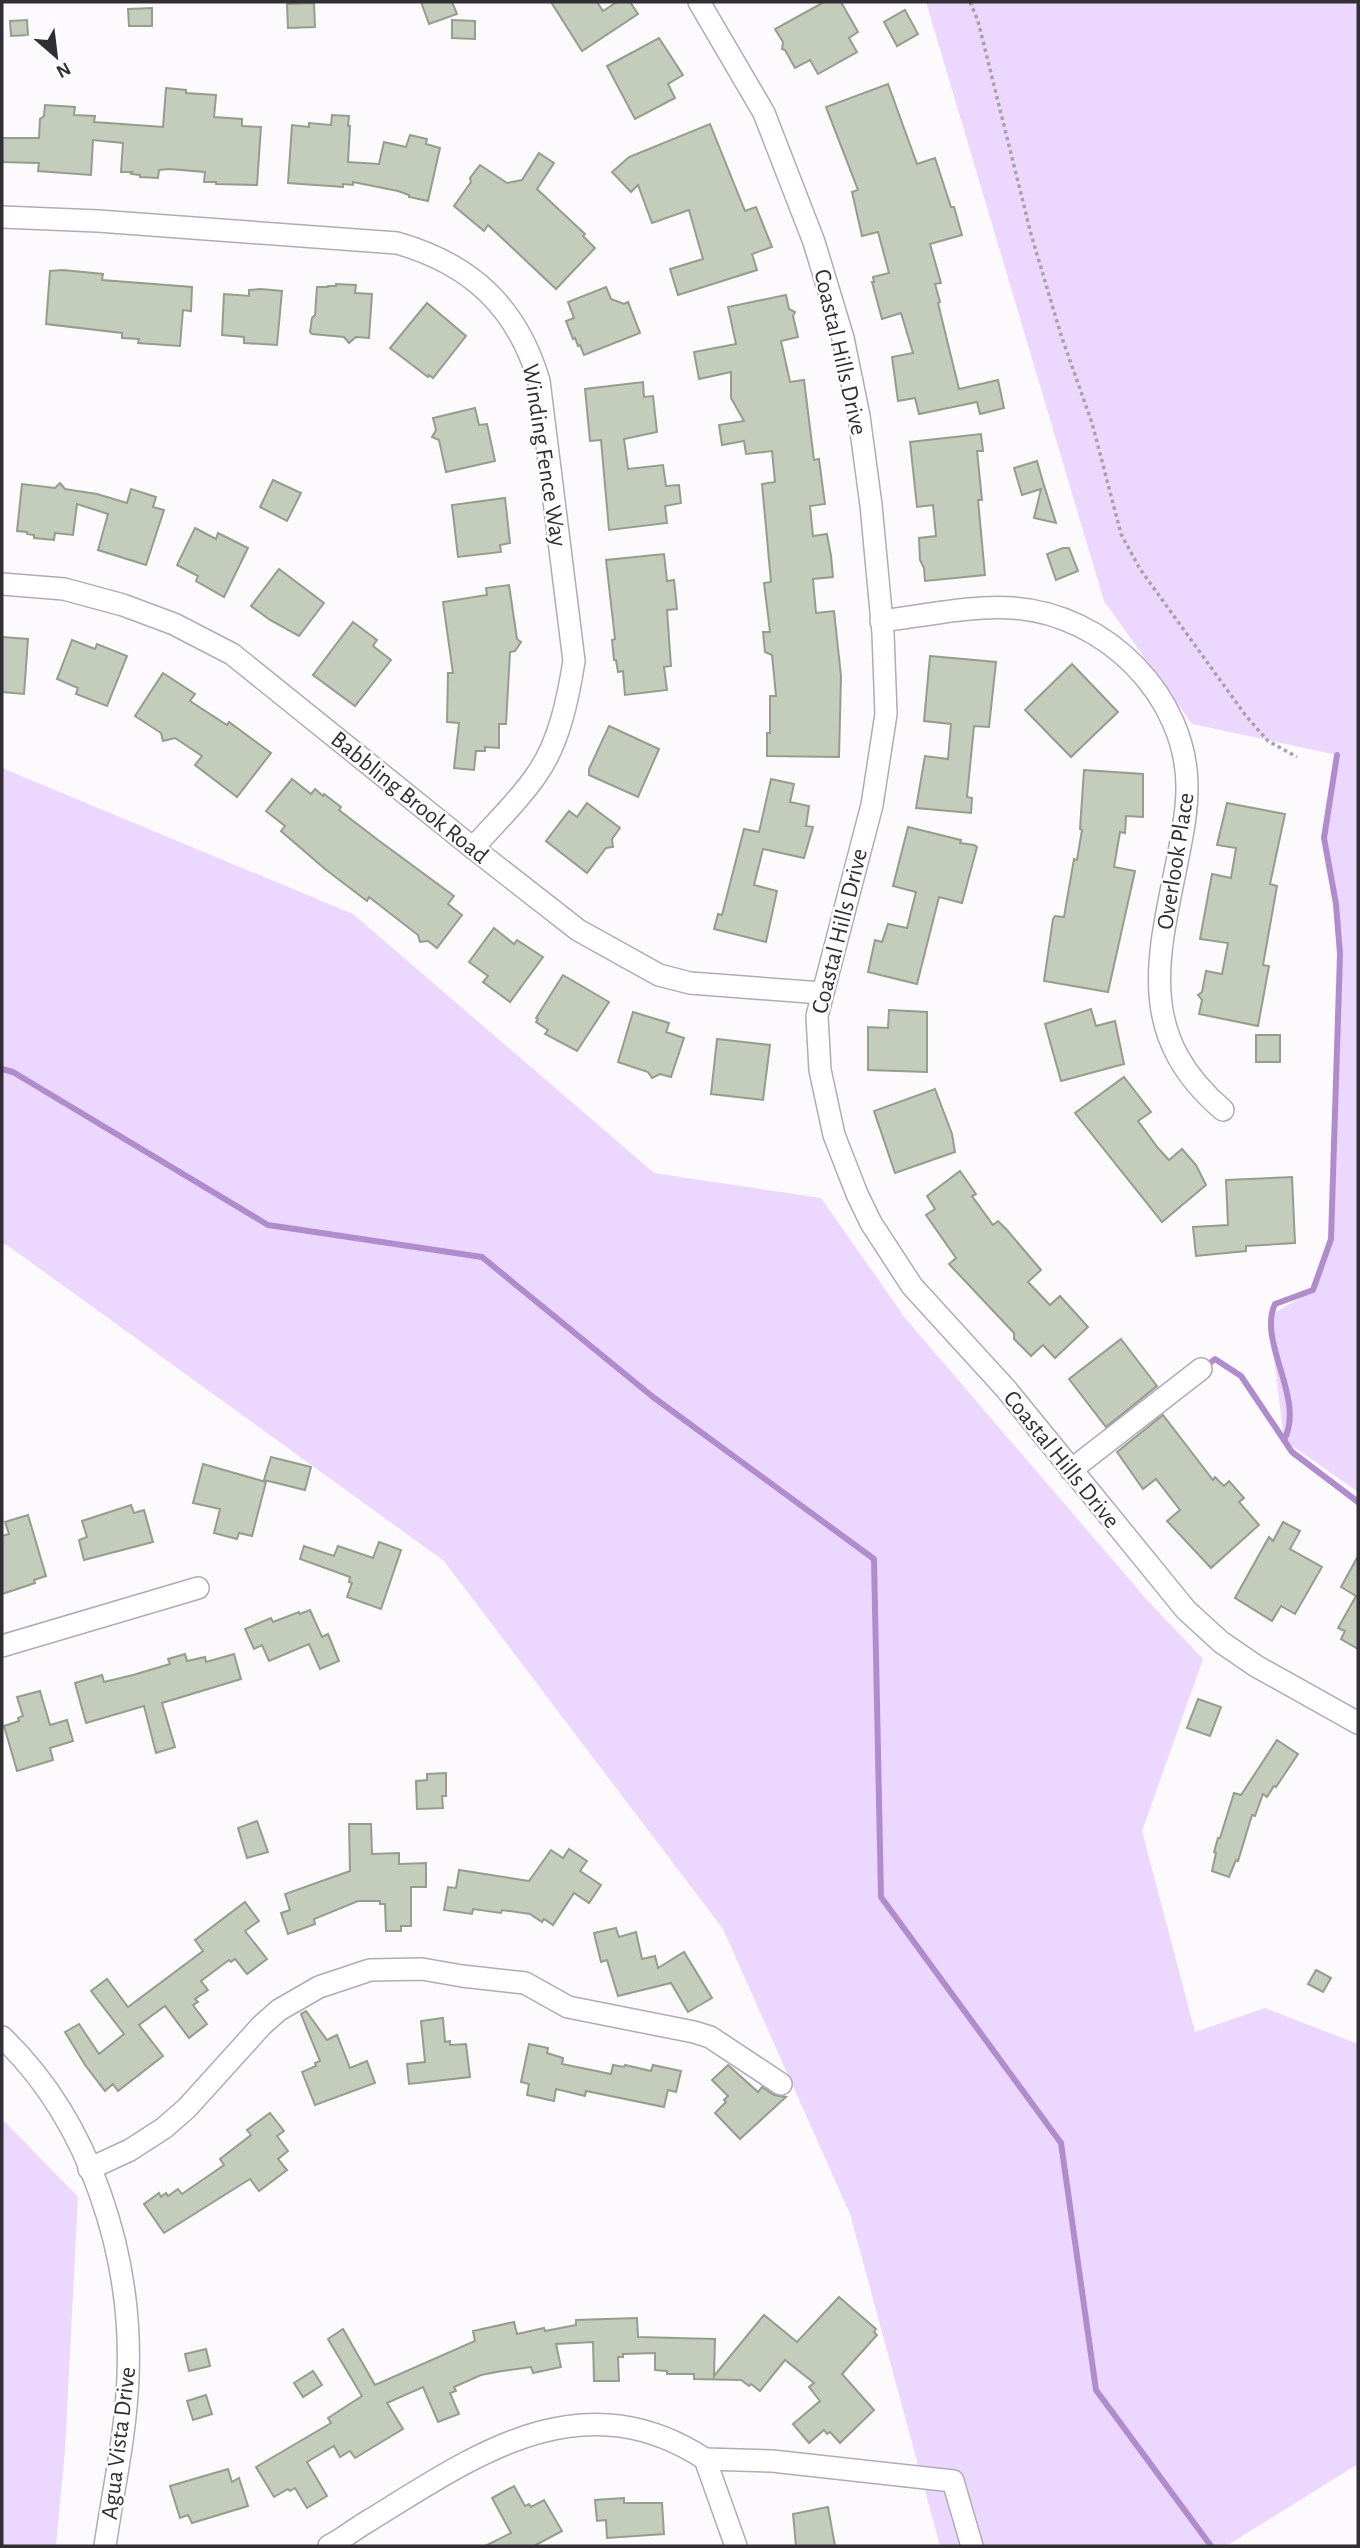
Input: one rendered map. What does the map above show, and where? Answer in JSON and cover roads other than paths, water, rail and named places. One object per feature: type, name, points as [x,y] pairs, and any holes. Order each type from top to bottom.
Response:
[{"type":"street","name":"Coastal Hills Drive","points":[[699,2],[764,113],[814,242],[841,330],[859,416],[871,505],[886,714],[872,805],[822,993],[816,1036],[826,1102],[843,1160],[871,1223],[912,1286],[1006,1389],[1186,1610],[1221,1642],[1256,1666],[1358,1723]]},
{"type":"street","name":"Winding Fence Way","points":[[2,217],[98,221],[397,243],[437,257],[464,271],[486,289],[503,309],[525,343],[539,382],[574,661],[559,726],[538,774],[473,848]]},
{"type":"street","name":"Babbling Brook Road","points":[[2,584],[64,589],[123,605],[174,624],[232,654],[578,930],[659,975],[690,983],[822,993]]},
{"type":"street","name":"Overlook Place","points":[[881,621],[991,608],[1038,612],[1083,627],[1104,639],[1122,653],[1153,687],[1174,725],[1185,766],[1187,788],[1185,818],[1159,961],[1162,1014],[1174,1050],[1183,1067],[1208,1098],[1223,1110]]},
{"type":"street","points":[[1071,1470],[1201,1369]]},
{"type":"street","points":[[2,1646],[198,1588]]},
{"type":"street","points":[[89,2169],[131,2150],[164,2128],[187,2108],[262,2025],[279,2010],[319,1987],[370,1970],[402,1968],[525,1983],[568,2007],[710,2037],[781,2084]]},
{"type":"street","name":"Agua Vista Drive","points":[[2,2038],[26,2063],[60,2110],[89,2169],[113,2236],[126,2306],[128,2342],[125,2415],[105,2546]]},
{"type":"street","points":[[331,2546],[453,2469],[500,2445],[559,2427],[598,2424],[644,2430],[686,2447],[705,2459],[772,2461],[953,2481],[972,2546]]},
{"type":"street","points":[[705,2459],[736,2546]]},
{"type":"waterway","points":[[1284,1440],[1289,1424],[1289,1407],[1272,1336],[1271,1319],[1275,1304],[1313,1290],[1331,1239],[1340,954],[1336,904],[1324,838],[1337,755]]},
{"type":"waterway","points":[[2,1069],[13,1072],[268,1225],[482,1257],[653,1397],[874,1559],[881,1897],[1061,2143],[1096,2390],[1211,2546]]},
{"type":"waterway","points":[[1205,1367],[1215,1359],[1241,1376],[1292,1452],[1358,1502]]}]
